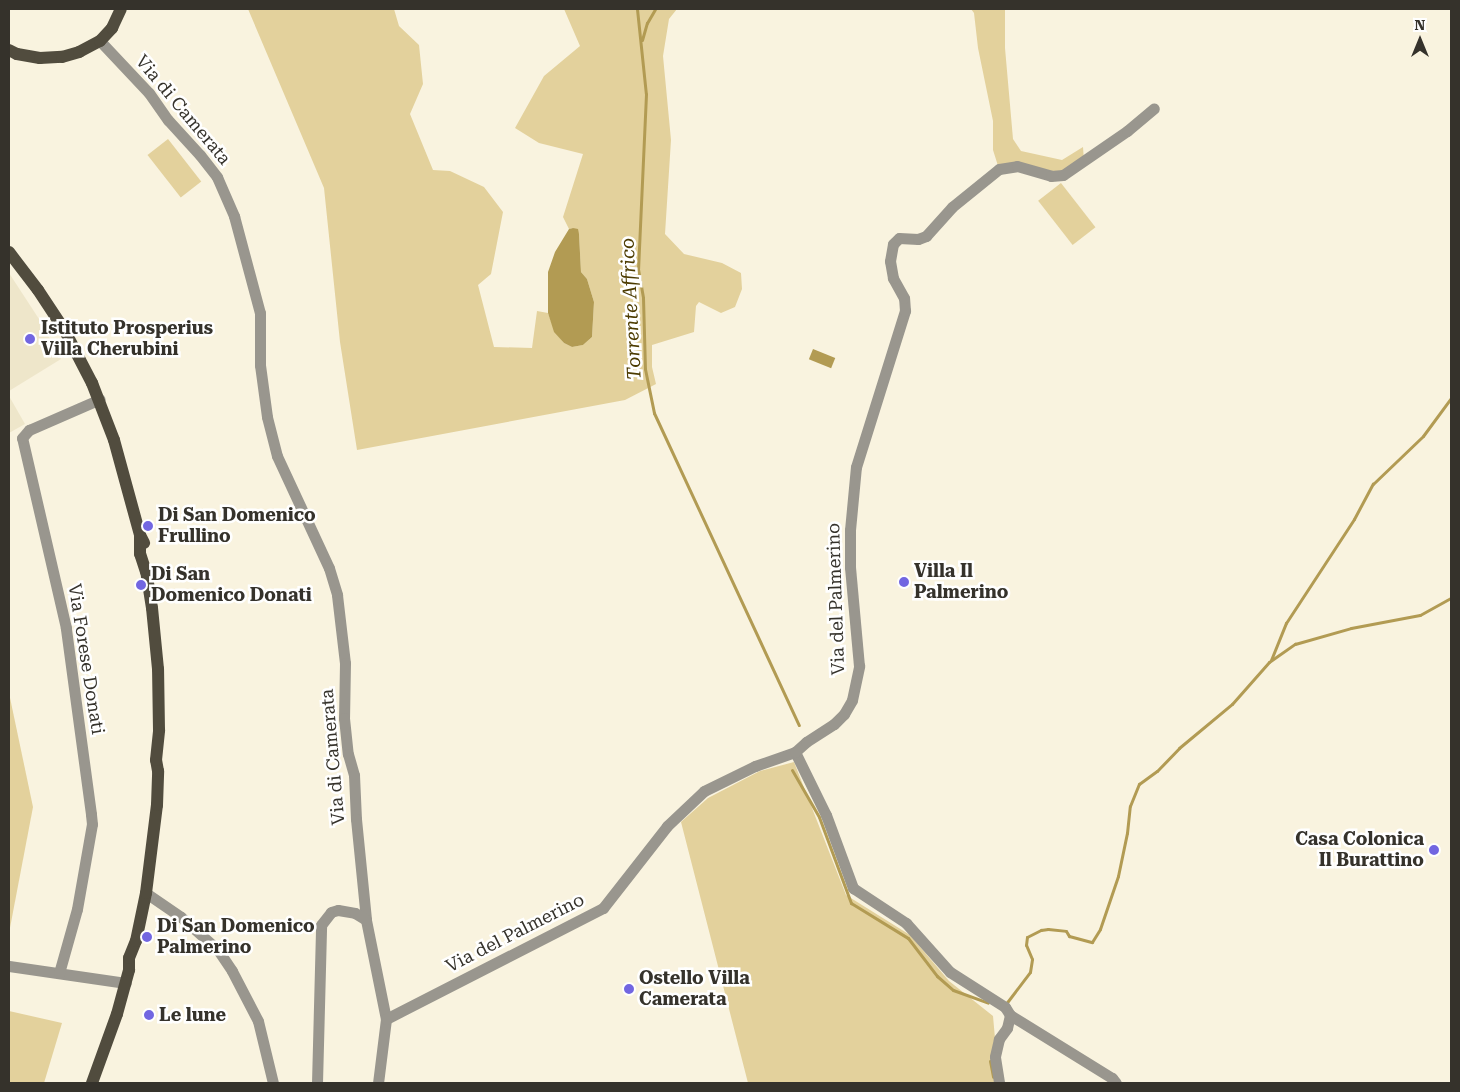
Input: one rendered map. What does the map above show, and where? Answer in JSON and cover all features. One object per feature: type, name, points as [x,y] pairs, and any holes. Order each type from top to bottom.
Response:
[{"type":"main road","points":[[9,50],[17,54],[40,58],[62,57],[79,52],[100,41],[112,28],[120,10]]},
{"type":"main road","points":[[9,252],[38,290],[65,331],[100,399],[119,458],[140,536],[144,543],[148,565],[146,572],[158,669],[157,805],[146,893],[136,941],[135,960],[130,966],[92,1083]]},
{"type":"street","name":"Via di Camerata","points":[[100,41],[149,93],[168,120],[217,176],[234,216],[260,313],[260,366],[267,417],[277,456],[329,568],[337,595],[345,663],[344,718],[348,754],[354,775],[356,820],[366,920],[386,1019],[378,1083]]},
{"type":"street","name":"Via del Palmerino","points":[[386,1019],[603,908],[667,826],[704,791],[746,770],[795,752],[806,742],[834,724],[844,714],[852,700],[857,684],[859,666],[850,567],[853,490],[862,441],[897,343],[905,311],[904,298],[893,278],[890,261],[893,244],[899,238],[918,239],[926,236],[952,207],[999,169],[1017,166],[1051,176],[1063,175],[1127,131],[1154,108]]},
{"type":"street","name":"Via Forese Donati","points":[[59,973],[77,908],[92,824],[66,628],[22,438],[29,430],[100,399]]},
{"type":"street","points":[[795,752],[826,815],[853,888],[906,922],[950,972],[993,997],[1006,1007],[1010,1015],[1112,1078],[1116,1083]]},
{"type":"street","points":[[146,893],[172,911],[218,950],[232,971],[258,1021],[273,1083]]},
{"type":"street","points":[[142,911],[155,908],[172,911]]},
{"type":"street","points":[[317,1083],[321,925],[331,912],[338,910],[355,914],[366,920]]},
{"type":"street","points":[[9,966],[126,983]]},
{"type":"street","points":[[999,1083],[995,1057],[999,1039],[1007,1028],[1010,1015]]},
{"type":"shaded area","points":[[248,9],[394,9],[399,26],[419,45],[423,84],[410,114],[433,170],[450,171],[484,187],[503,212],[491,274],[478,285],[494,347],[532,348],[537,311],[548,313],[555,332],[564,343],[572,347],[583,345],[592,337],[594,302],[587,279],[581,272],[579,234],[573,228],[569,229],[563,217],[583,154],[539,143],[515,128],[544,76],[580,46],[564,9],[677,9],[669,19],[663,56],[671,140],[665,234],[684,254],[722,263],[741,273],[742,289],[735,307],[721,313],[699,302],[696,306],[694,332],[652,345],[652,367],[656,384],[625,400],[357,450],[340,342],[324,188]]},
{"type":"shaded area","points":[[971,9],[1005,9],[1005,48],[1013,139],[1021,151],[1062,160],[1083,147],[1084,161],[1063,175],[999,169],[993,150],[993,121],[978,48],[974,13]]},
{"type":"shaded area","points":[[168,139],[201,182],[181,198],[148,155]]},
{"type":"shaded area","points":[[1061,183],[1095,227],[1073,245],[1038,201]]},
{"type":"shaded area","points":[[569,229],[578,229],[581,272],[587,279],[594,302],[592,337],[583,345],[572,347],[564,343],[554,332],[548,313],[548,272],[555,252]]},
{"type":"shaded area","name":"Istituto Prosperius Villa Cherubini","points":[[9,273],[39,319],[61,359],[9,391]]},
{"type":"shaded area","points":[[813,349],[835,358],[831,368],[809,359]]},
{"type":"shaded area","name":"Istituto Prosperius Villa Cherubini","points":[[9,396],[25,424],[9,433]]},
{"type":"shaded area","points":[[9,693],[33,807],[9,933]]},
{"type":"shaded area","points":[[794,762],[846,895],[910,935],[949,981],[993,1016],[999,1083],[748,1083],[681,822],[708,798],[760,771]]},
{"type":"shaded area","points":[[9,1011],[62,1023],[44,1083],[9,1083]]},
{"type":"waterway","name":"Torrente Affrico","points":[[637,9],[646,94],[638,269],[643,298],[645,369],[654,413],[799,725]]},
{"type":"waterway","points":[[642,40],[647,23],[655,9]]},
{"type":"waterway","points":[[1271,660],[1286,623],[1354,519],[1373,484],[1423,436],[1451,398]]},
{"type":"waterway","points":[[1005,1005],[1030,972],[1032,959],[1026,945],[1027,937],[1041,930],[1048,929],[1066,931],[1069,936],[1092,942],[1100,929],[1118,876],[1127,833],[1130,806],[1139,784],[1157,771],[1179,748],[1232,704],[1269,662],[1295,644],[1351,628],[1420,615],[1451,598]]},
{"type":"waterway","name":"Torrente Affrico","points":[[792,770],[819,817],[851,903],[908,938],[937,976],[953,990],[988,1003]]},
{"type":"waterway","name":"Torrente Affrico","points":[[990,1061],[993,1077]]},
{"type":"place","name":"Istituto Prosperius Villa Cherubini","points":[[30,339]]},
{"type":"place","name":"Di San Domenico Frullino","points":[[148,526]]},
{"type":"place","name":"Villa Il Palmerino","points":[[904,582]]},
{"type":"place","name":"Di San Domenico Donati","points":[[141,585]]},
{"type":"place","name":"Casa Colonica Il Burattino","points":[[1434,850]]},
{"type":"place","name":"Di San Domenico Palmerino","points":[[147,937]]},
{"type":"place","name":"Ostello Villa Camerata","points":[[629,989]]},
{"type":"place","name":"Le lune","points":[[149,1015]]}]
